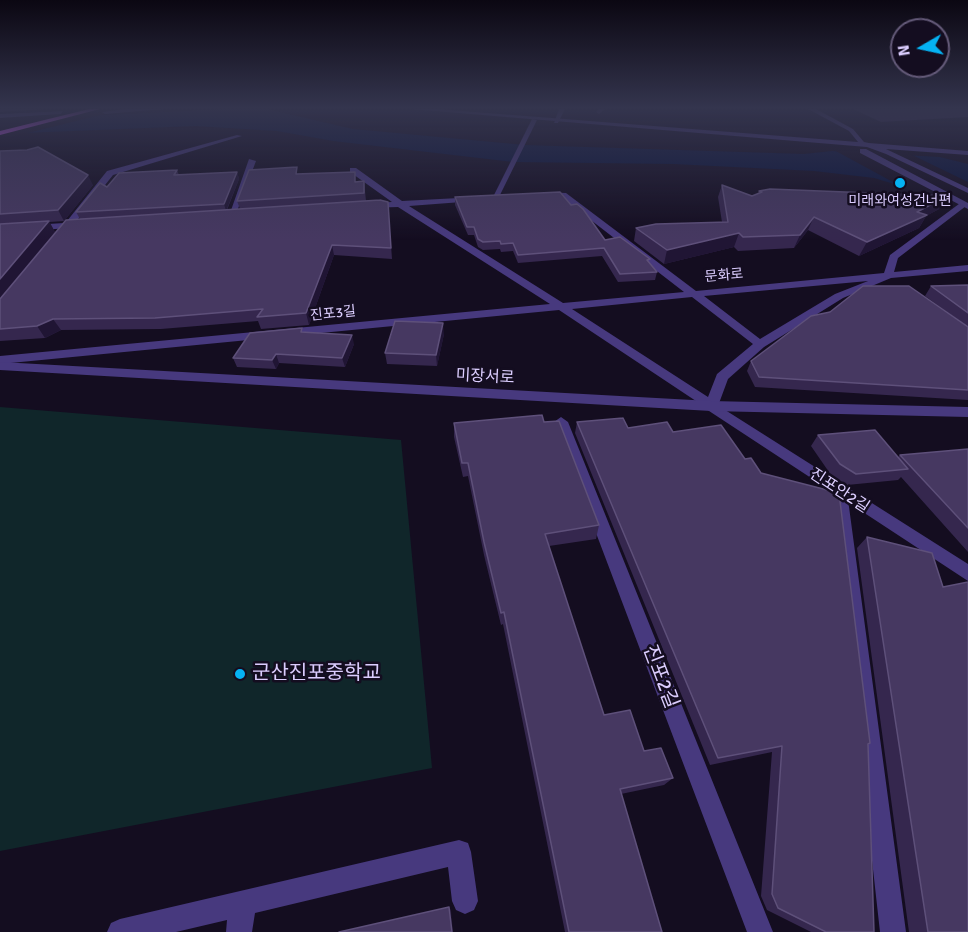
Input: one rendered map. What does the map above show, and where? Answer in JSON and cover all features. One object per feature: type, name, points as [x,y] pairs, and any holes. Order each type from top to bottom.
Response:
[{"type":"street","points":[[54,243],[110,173],[181,152]]},
{"type":"street","points":[[495,197],[518,152]]},
{"type":"street","points":[[872,152],[965,205],[893,257],[888,276]]},
{"type":"street","points":[[890,152],[968,191]]},
{"type":"street","points":[[232,214],[252,161]]},
{"type":"street","name":"진포안2길","points":[[353,170],[400,204],[562,306],[839,492],[968,573]]},
{"type":"street","points":[[530,195],[563,195],[760,344]]},
{"type":"street","points":[[355,206],[507,196]]},
{"type":"street","points":[[220,215],[243,213]]},
{"type":"street","points":[[0,230],[91,224]]},
{"type":"street","name":"문화로","points":[[562,306],[968,268]]},
{"type":"street","points":[[888,276],[905,289]]},
{"type":"street","points":[[711,406],[722,377],[760,344],[839,296],[888,276]]},
{"type":"street","name":"진포3길","points":[[0,360],[562,306]]},
{"type":"street","name":"미장서로","points":[[0,366],[711,406],[968,412]]},
{"type":"street","name":"진포2길","points":[[561,422],[759,932]]},
{"type":"street","points":[[839,492],[893,932]]},
{"type":"street","points":[[948,561],[968,583]]},
{"type":"street","points":[[120,932],[459,852],[465,901]]},
{"type":"street","points":[[239,932],[243,903]]},
{"type":"green space","name":"군산진포중학교","points":[[0,407],[401,440],[432,768],[0,851]]},
{"type":"water","points":[[432,152],[859,152],[940,157],[968,164],[968,193],[904,187],[874,178],[814,171],[673,164],[513,162]]},
{"type":"pier","points":[[839,152],[908,153],[968,182],[968,196],[915,194]]},
{"type":"building","points":[[0,152],[48,152],[88,175],[58,210],[0,214]]},
{"type":"building","points":[[297,167],[296,174],[355,172],[355,182],[364,181],[364,193],[237,201],[249,170]]},
{"type":"building","points":[[177,170],[174,175],[237,172],[224,204],[76,212],[100,183],[107,187],[119,173]]},
{"type":"building","points":[[722,185],[752,196],[762,192],[759,191],[770,189],[947,196],[917,212],[927,215],[867,242],[814,217],[800,235],[743,237],[739,233],[667,250],[636,228],[656,224],[728,222]]},
{"type":"building","points":[[560,192],[571,205],[577,204],[583,209],[605,240],[620,237],[650,259],[647,260],[657,272],[620,274],[604,248],[518,255],[513,243],[483,242],[478,239],[474,227],[467,227],[455,197]]},
{"type":"building","points":[[380,200],[388,202],[391,248],[332,245],[306,313],[257,317],[263,309],[155,318],[53,319],[37,326],[0,329],[0,299],[66,220]]},
{"type":"building","points":[[49,221],[0,279],[0,224]]},
{"type":"building","points":[[968,285],[968,313],[931,286]]},
{"type":"building","points":[[863,286],[909,286],[968,327],[968,390],[759,377],[751,361],[811,316],[830,312]]},
{"type":"building","points":[[395,321],[443,323],[436,355],[385,353]]},
{"type":"building","points":[[302,328],[301,332],[352,335],[342,358],[276,354],[272,360],[233,358],[250,333]]},
{"type":"building","points":[[542,415],[544,422],[559,421],[599,525],[545,534],[604,715],[630,710],[644,751],[661,748],[673,778],[620,789],[662,932],[569,932],[504,612],[501,613],[468,463],[462,463],[454,423]]},
{"type":"building","points":[[623,418],[628,428],[667,422],[673,432],[721,425],[745,459],[751,458],[761,473],[839,493],[870,743],[868,744],[874,932],[826,932],[778,908],[772,894],[782,746],[718,758],[577,422]]},
{"type":"building","points":[[875,430],[908,469],[856,474],[840,464],[818,435]]},
{"type":"building","points":[[968,449],[968,528],[900,455]]},
{"type":"building","points":[[867,537],[932,553],[943,587],[968,582],[968,932],[928,932]]},
{"type":"building","points":[[449,907],[452,932],[339,932]]},
{"type":"place","name":"미래와여성건너편","points":[[900,183]]},
{"type":"place","name":"군산진포중학교","points":[[240,674]]}]
